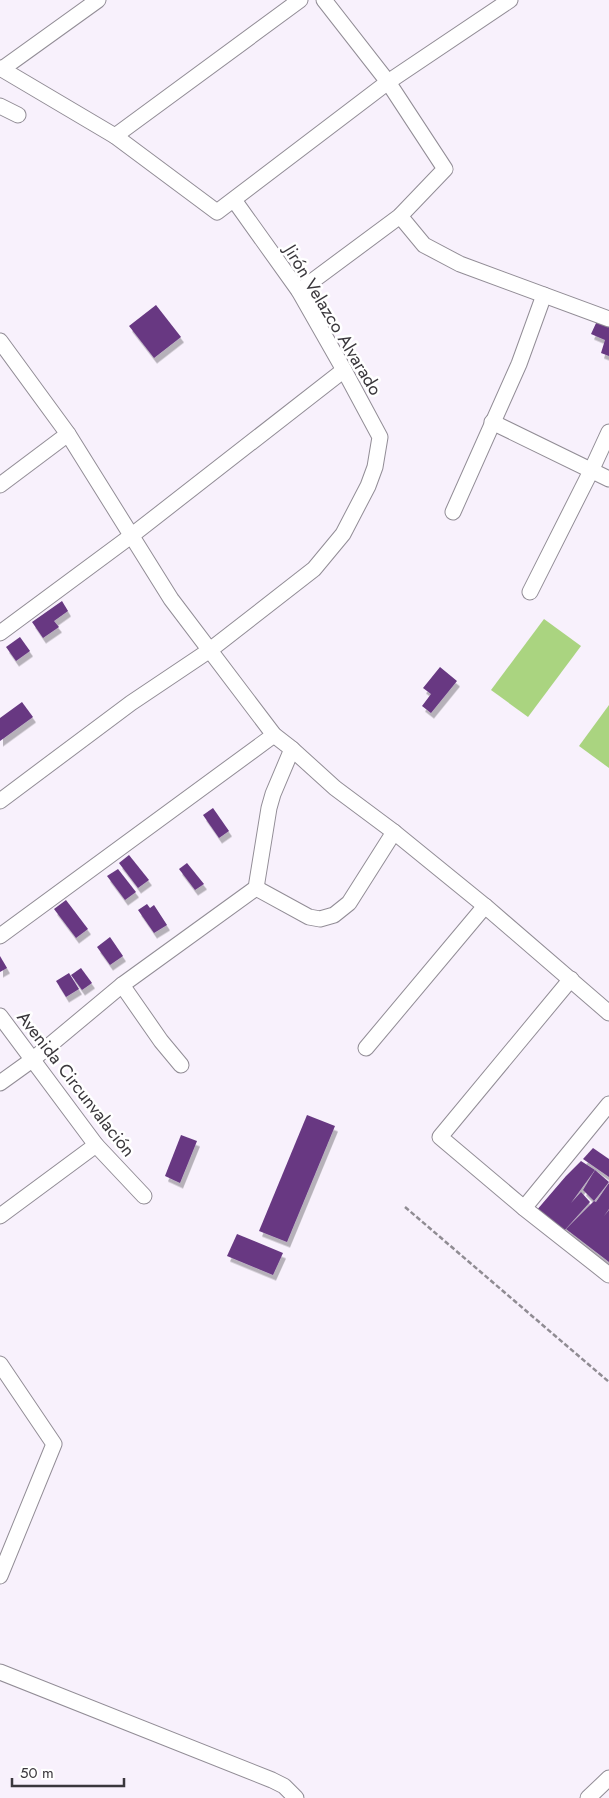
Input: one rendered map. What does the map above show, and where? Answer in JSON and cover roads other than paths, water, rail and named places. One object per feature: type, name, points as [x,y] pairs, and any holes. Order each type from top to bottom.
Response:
[{"type":"street","points":[[98,0],[1,68],[115,136],[216,212],[388,82],[510,0]]},
{"type":"street","points":[[115,136],[300,0]]},
{"type":"street","points":[[299,291],[400,216],[445,169],[388,82],[324,0]]},
{"type":"street","points":[[0,106],[18,115]]},
{"type":"street","name":"Jirón Velazco Alvarado","points":[[0,801],[131,702],[210,650],[314,568],[343,534],[368,486],[375,467],[380,436],[299,291],[234,200]]},
{"type":"street","points":[[400,216],[424,245],[460,264],[609,319]]},
{"type":"street","points":[[453,512],[519,364],[544,295]]},
{"type":"street","points":[[0,341],[68,434],[171,599],[274,735],[335,788],[394,832],[485,906],[571,978],[609,1013]]},
{"type":"street","points":[[0,633],[131,536],[344,370]]},
{"type":"street","points":[[492,422],[609,480]]},
{"type":"street","points":[[530,592],[609,432]]},
{"type":"street","points":[[0,484],[68,434]]},
{"type":"street","points":[[0,936],[274,735]]},
{"type":"street","points":[[0,1083],[32,1060],[122,985],[256,888],[269,808],[292,749]]},
{"type":"street","points":[[256,888],[309,916],[320,919],[334,915],[349,903],[394,832]]},
{"type":"street","points":[[366,1048],[485,906]]},
{"type":"street","points":[[571,978],[440,1137],[524,1208],[609,1275]]},
{"type":"street","points":[[122,985],[161,1041],[181,1065]]},
{"type":"street","name":"Avenida Circunvalación","points":[[0,1016],[96,1145],[144,1196]]},
{"type":"street","points":[[524,1208],[609,1104]]},
{"type":"street","points":[[0,1216],[96,1145]]},
{"type":"street","points":[[0,1364],[54,1444],[0,1576]]},
{"type":"street","points":[[0,1672],[272,1780],[284,1786],[296,1798]]},
{"type":"street","points":[[588,1798],[609,1778]]}]
